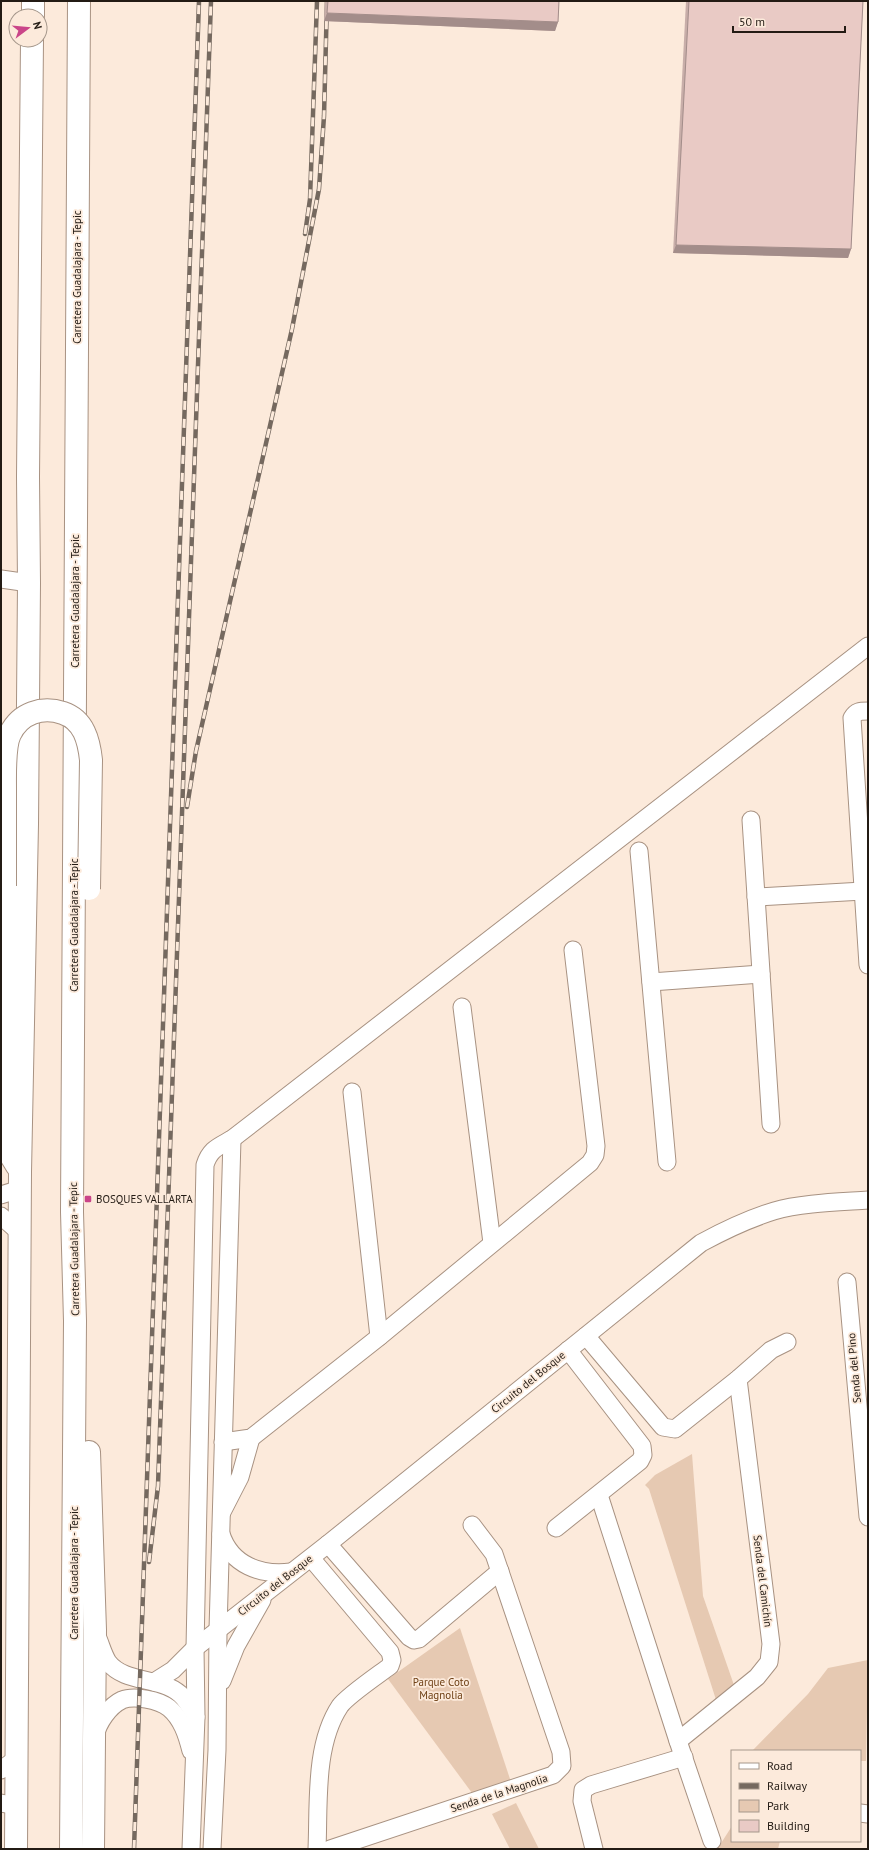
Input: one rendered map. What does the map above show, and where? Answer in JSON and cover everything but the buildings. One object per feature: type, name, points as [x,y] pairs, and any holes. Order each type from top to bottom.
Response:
[{"type":"highway","name":"Carretera Guadalajara - Tepic","points":[[71,1849],[75,1321],[72,1163],[79,1]]},
{"type":"highway","points":[[13,1193],[27,824],[29,583],[28,477],[32,48]]},
{"type":"highway","points":[[16,1849],[9,1804],[9,1764],[20,1233],[13,1193],[9,1153],[5,1138],[6,761],[9,735],[19,720],[33,713],[52,710],[67,714],[76,721],[89,740],[91,760],[85,1100],[82,1129],[72,1163]]},
{"type":"highway","points":[[75,1321],[88,1427],[95,1630],[92,1849]]},
{"type":"street","points":[[1,579],[29,583]]},
{"type":"street","points":[[191,1849],[196,1717],[195,1648],[205,1165],[207,1156],[212,1150],[232,1139],[868,646]]},
{"type":"street","points":[[868,710],[854,713],[852,718],[868,965]]},
{"type":"street","points":[[751,820],[771,1124]]},
{"type":"street","points":[[639,851],[667,1162]]},
{"type":"street","points":[[756,897],[863,891]]},
{"type":"street","points":[[223,1442],[251,1438],[380,1337],[590,1163],[595,1155],[596,1146],[573,950]]},
{"type":"street","points":[[651,982],[761,974]]},
{"type":"street","points":[[462,1007],[492,1243]]},
{"type":"street","points":[[352,1092],[380,1337]]},
{"type":"street","points":[[212,1849],[215,1789],[220,1531],[232,1139]]},
{"type":"street","name":"Circuito del Bosque","points":[[154,1682],[173,1670],[195,1648],[328,1544],[701,1242],[736,1225],[776,1210],[826,1202],[868,1200]]},
{"type":"street","points":[[1,1216],[20,1233]]},
{"type":"street","name":"Senda del Pino","points":[[847,1282],[868,1517]]},
{"type":"street","points":[[586,1336],[663,1427],[669,1429],[675,1429],[738,1379],[771,1350],[787,1342]]},
{"type":"street","points":[[556,1528],[600,1495],[640,1462],[642,1455],[642,1446],[568,1350]]},
{"type":"street","name":"Senda del Camichín","points":[[678,1742],[758,1677],[769,1662],[771,1644],[738,1379]]},
{"type":"street","points":[[221,1514],[240,1477],[251,1438]]},
{"type":"street","points":[[600,1495],[678,1742],[712,1842]]},
{"type":"street","name":"Senda de la Magnolia","points":[[330,1849],[553,1775],[562,1766],[561,1752],[494,1554],[472,1526]]},
{"type":"street","points":[[220,1531],[225,1545],[234,1557],[247,1566],[261,1572],[268,1573],[276,1574],[291,1572]]},
{"type":"street","points":[[328,1544],[409,1637],[414,1640],[419,1639],[500,1571]]},
{"type":"street","points":[[310,1558],[390,1652],[392,1660],[390,1666],[341,1705],[327,1729],[321,1764],[317,1849]]},
{"type":"street","points":[[217,1701],[223,1674],[236,1646],[267,1591]]},
{"type":"street","points":[[95,1630],[106,1658],[118,1671],[126,1675],[166,1685],[180,1694],[188,1703],[196,1717],[208,1751],[215,1789]]},
{"type":"street","points":[[93,1744],[102,1720],[109,1710],[122,1700],[147,1699],[160,1701],[170,1708],[179,1719],[187,1736],[194,1768]]},
{"type":"street","points":[[594,1849],[582,1801],[583,1790],[591,1785],[684,1757]]},
{"type":"green space","points":[[692,1454],[703,1596],[735,1688],[717,1703],[649,1489],[645,1485],[655,1475]]},
{"type":"green space","name":"Parque Coto Magnolia","points":[[460,1628],[511,1782],[472,1793],[388,1679]]},
{"type":"green space","points":[[868,1660],[866,1761],[861,1761],[861,1750],[753,1750],[808,1694],[828,1668]]},
{"type":"green space","points":[[516,1803],[539,1849],[510,1849],[492,1814]]},
{"type":"green space","points":[[731,1828],[731,1842],[780,1842],[778,1849],[715,1849],[718,1848]]},
{"type":"railway","points":[[134,1849],[199,1]]},
{"type":"railway","points":[[149,1562],[158,1486],[211,1]]},
{"type":"railway","points":[[305,234],[310,199],[317,1]]},
{"type":"railway","points":[[187,807],[196,751],[292,329],[319,189],[324,116],[327,1]]},
{"type":"place","name":"BOSQUES VALLARTA","points":[[88,1199]]}]
